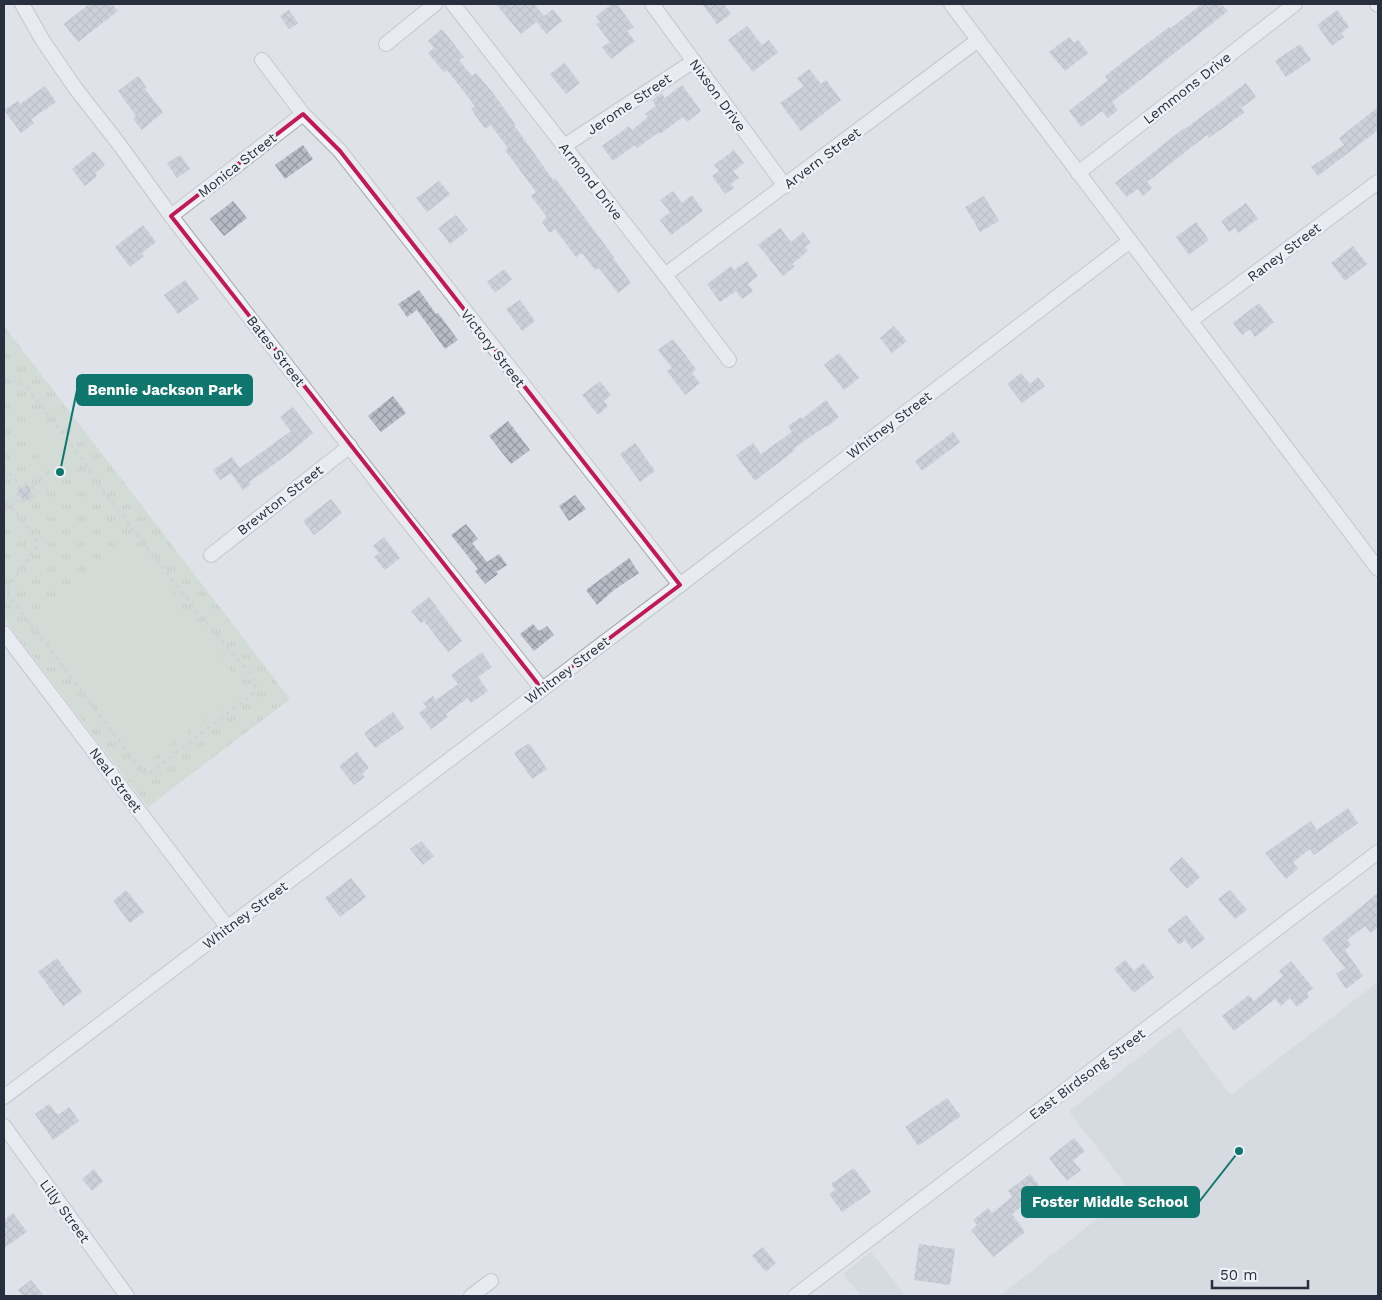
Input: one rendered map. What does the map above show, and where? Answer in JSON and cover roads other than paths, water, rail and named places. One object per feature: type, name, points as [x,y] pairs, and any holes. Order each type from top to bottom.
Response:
[{"type":"street","name":"Bates Street","points":[[22,4],[43,41],[76,89],[171,216],[397,508],[542,689]]},
{"type":"street","points":[[386,44],[435,4]]},
{"type":"street","name":"Armond Drive","points":[[453,4],[665,275],[728,360]]},
{"type":"street","name":"Nixson Drive","points":[[652,4],[785,186]]},
{"type":"street","points":[[951,4],[1378,569]]},
{"type":"street","name":"Lemmons Drive","points":[[1078,173],[1296,4]]},
{"type":"street","name":"Arvern Street","points":[[665,275],[978,40]]},
{"type":"street","name":"Victory Street","points":[[262,60],[303,114],[340,151],[680,585]]},
{"type":"street","name":"Jerome Street","points":[[564,146],[694,61]]},
{"type":"street","name":"Monica Street","points":[[171,216],[303,114]]},
{"type":"street","name":"Raney Street","points":[[1190,321],[1378,182]]},
{"type":"street","name":"Whitney Street","points":[[4,1097],[680,585],[1130,241]]},
{"type":"street","name":"Brewton Street","points":[[211,555],[350,446]]},
{"type":"street","name":"Neal Street","points":[[4,633],[228,928]]},
{"type":"street","name":"East Birdsong Street","points":[[795,1296],[1378,852]]},
{"type":"street","name":"Lilly Street","points":[[4,1126],[127,1296]]},
{"type":"street","points":[[471,1296],[491,1281]]},
{"type":"place","name":"Bennie Jackson Park","points":[[60,472]]},
{"type":"place","name":"Foster Middle School","points":[[1239,1151]]}]
